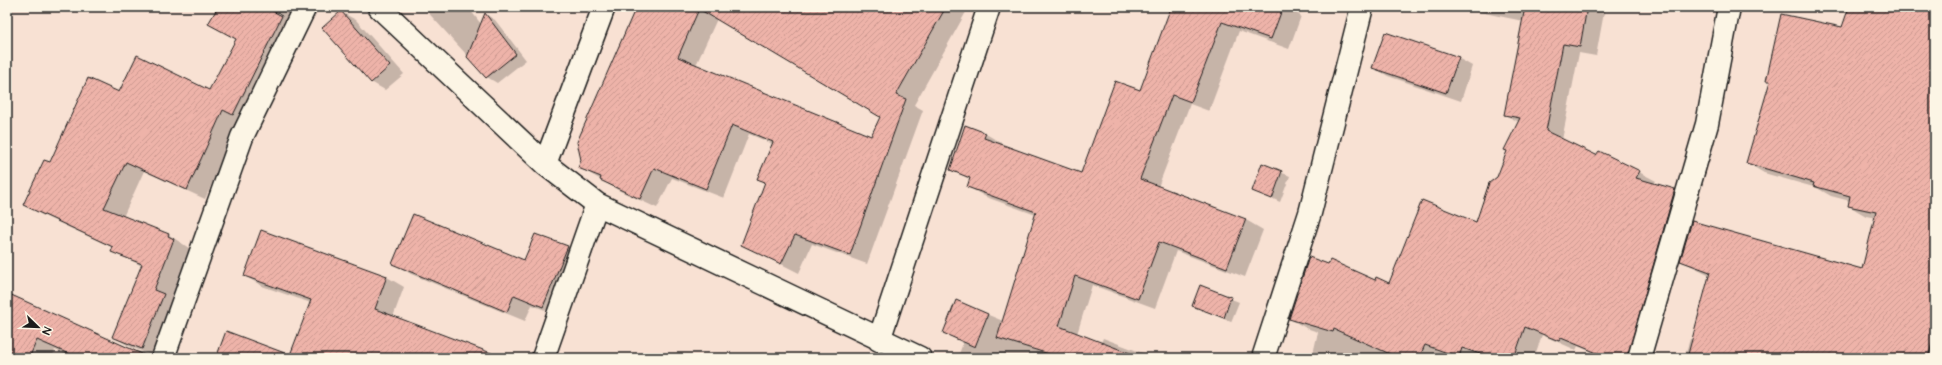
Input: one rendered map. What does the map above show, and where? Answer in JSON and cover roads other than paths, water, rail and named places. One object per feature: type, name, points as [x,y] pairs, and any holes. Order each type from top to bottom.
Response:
[{"type":"street","points":[[163,358],[242,137],[305,7]]},
{"type":"street","points":[[379,7],[545,164],[597,204],[879,340],[907,355]]},
{"type":"street","points":[[545,164],[604,7]]},
{"type":"street","points":[[879,340],[988,7]]},
{"type":"street","points":[[1263,358],[1310,213],[1362,7]]},
{"type":"street","points":[[1639,358],[1707,124],[1729,7]]},
{"type":"street","points":[[543,358],[597,204]]}]
